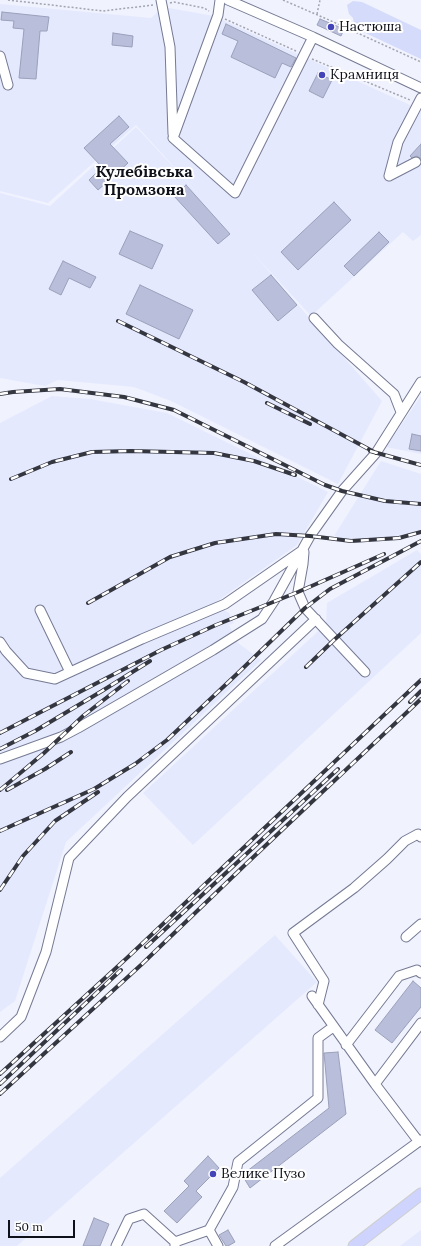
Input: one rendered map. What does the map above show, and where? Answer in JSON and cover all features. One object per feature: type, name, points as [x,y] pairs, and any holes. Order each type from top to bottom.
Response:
[{"type":"main road","points":[[354,1246],[421,1194]]},
{"type":"street","points":[[161,0],[170,47],[173,138],[235,193],[313,37]]},
{"type":"street","points":[[173,138],[218,15],[220,0]]},
{"type":"street","points":[[228,0],[313,37],[421,88]]},
{"type":"street","points":[[0,56],[8,86]]},
{"type":"street","points":[[416,162],[390,176],[398,142],[421,98]]},
{"type":"street","points":[[314,318],[338,344],[394,394],[401,412]]},
{"type":"street","points":[[0,759],[61,737],[78,728],[213,650],[262,619],[304,549],[310,536],[342,491],[376,453],[421,383]]},
{"type":"street","points":[[304,549],[298,592],[305,608],[365,672]]},
{"type":"street","points":[[0,642],[26,673],[55,679],[142,639],[225,604],[304,549]]},
{"type":"street","points":[[40,610],[70,672]]},
{"type":"street","points":[[0,1037],[21,1017],[46,952],[69,858],[127,797],[316,620]]},
{"type":"street","points":[[318,1005],[324,981],[292,933],[354,888],[405,841],[418,834],[421,837]]},
{"type":"street","points":[[406,936],[421,924]]},
{"type":"street","points":[[346,1045],[399,976],[417,970],[421,973]]},
{"type":"street","points":[[276,1246],[420,1141],[374,1084],[312,996]]},
{"type":"street","points":[[374,1084],[421,1022]]},
{"type":"street","points":[[116,1246],[129,1219],[144,1214],[175,1244],[209,1230],[233,1187],[238,1162],[318,1098],[318,1038],[333,1027]]},
{"type":"street","points":[[209,1230],[218,1246]]},
{"type":"path","points":[[283,0],[421,62]]},
{"type":"path","points":[[317,14],[320,0]]},
{"type":"shaded area","points":[[353,1],[362,2],[421,30],[421,59],[359,30],[354,24],[353,18],[349,14],[347,5]]},
{"type":"shaded area","points":[[0,4],[151,18],[163,7],[214,16],[421,110],[421,235],[413,241],[403,232],[311,316],[252,252],[382,401],[338,484],[171,401],[134,387],[58,380],[45,386],[0,378],[0,193],[50,206],[136,127],[205,201],[136,125],[48,203],[0,191]]},
{"type":"shaded area","points":[[52,396],[90,399],[167,413],[328,492],[297,545],[213,604],[229,613],[234,623],[229,625],[238,643],[261,660],[66,842],[15,1001],[0,1012],[0,423]]},
{"type":"shaded area","points":[[421,396],[421,454],[386,447],[410,412]]},
{"type":"shaded area","points":[[381,461],[421,474],[421,530],[403,535],[375,538],[348,539],[334,536]]},
{"type":"shaded area","points":[[417,550],[421,554],[421,633],[193,845],[143,793],[326,624],[327,603]]},
{"type":"shaded area","points":[[275,935],[317,982],[17,1246],[0,1246],[0,1178]]},
{"type":"shaded area","points":[[421,1230],[421,1246],[400,1246]]},
{"type":"building","points":[[2,12],[49,17],[47,31],[40,31],[36,79],[19,78],[24,29],[13,28],[14,21],[1,20]]},
{"type":"building","name":"Настюша","points":[[320,19],[344,29],[341,36],[317,25]]},
{"type":"building","points":[[226,24],[296,58],[291,67],[282,63],[275,78],[231,57],[238,41],[222,34]]},
{"type":"building","points":[[113,33],[133,36],[132,47],[112,45]]},
{"type":"building","points":[[318,73],[332,80],[323,98],[309,91]]},
{"type":"building","points":[[119,116],[129,127],[110,144],[128,163],[98,190],[89,180],[102,167],[84,148]]},
{"type":"building","points":[[421,144],[421,159],[417,156],[412,158],[410,156]]},
{"type":"building","points":[[186,185],[230,234],[218,244],[174,196]]},
{"type":"building","points":[[334,202],[351,220],[298,270],[281,252]]},
{"type":"building","points":[[130,231],[163,245],[152,269],[119,254]]},
{"type":"building","points":[[379,232],[389,242],[354,276],[344,266]]},
{"type":"building","points":[[63,261],[96,277],[90,288],[69,278],[61,295],[49,289]]},
{"type":"building","points":[[271,275],[297,305],[278,321],[252,290]]},
{"type":"building","points":[[140,285],[193,310],[179,339],[126,314]]},
{"type":"building","points":[[412,434],[421,436],[421,451],[409,449]]},
{"type":"building","points":[[413,981],[421,988],[421,1007],[392,1043],[375,1030]]},
{"type":"building","points":[[338,1052],[346,1114],[250,1188],[242,1175],[329,1108],[324,1053]]},
{"type":"building","points":[[208,1156],[219,1168],[196,1191],[202,1197],[177,1223],[164,1211],[189,1186],[184,1181]]},
{"type":"building","points":[[94,1218],[109,1224],[100,1246],[83,1246]]},
{"type":"building","points":[[228,1230],[235,1242],[226,1246],[219,1235]]},
{"type":"railway","points":[[118,321],[244,382],[376,453]]},
{"type":"railway","points":[[0,394],[60,389],[124,397],[174,410],[325,485],[342,491],[385,501],[421,504]]},
{"type":"railway","points":[[267,403],[310,424]]},
{"type":"railway","points":[[11,479],[52,462],[92,452],[131,451],[214,453],[254,461],[295,475]]},
{"type":"railway","points":[[370,451],[421,465]]},
{"type":"railway","points":[[88,603],[170,557],[215,543],[276,534],[351,541],[399,538],[421,532]]},
{"type":"railway","points":[[0,831],[94,789],[135,764],[167,740],[305,608],[330,589],[421,541]]},
{"type":"railway","points":[[0,733],[161,650],[216,625],[298,592],[384,554]]},
{"type":"railway","points":[[306,667],[421,562]]},
{"type":"railway","points":[[0,749],[35,731],[150,661]]},
{"type":"railway","points":[[0,1074],[128,957],[421,680]]},
{"type":"railway","points":[[0,790],[44,753],[83,716],[128,681]]},
{"type":"railway","points":[[410,702],[421,691]]},
{"type":"railway","points":[[0,1094],[142,964],[421,699]]},
{"type":"railway","points":[[7,790],[45,769],[71,752]]},
{"type":"railway","points":[[146,947],[338,769]]},
{"type":"railway","points":[[0,890],[23,856],[55,821],[98,792]]},
{"type":"railway","points":[[0,1084],[121,970]]},
{"type":"place","name":"Настюша","points":[[331,27]]},
{"type":"place","name":"Крамниця","points":[[322,75]]},
{"type":"place","name":"Велике Пузо","points":[[213,1174]]},
{"type":"district","name":"Кулебівська Промзона","points":[[144,181]]}]
